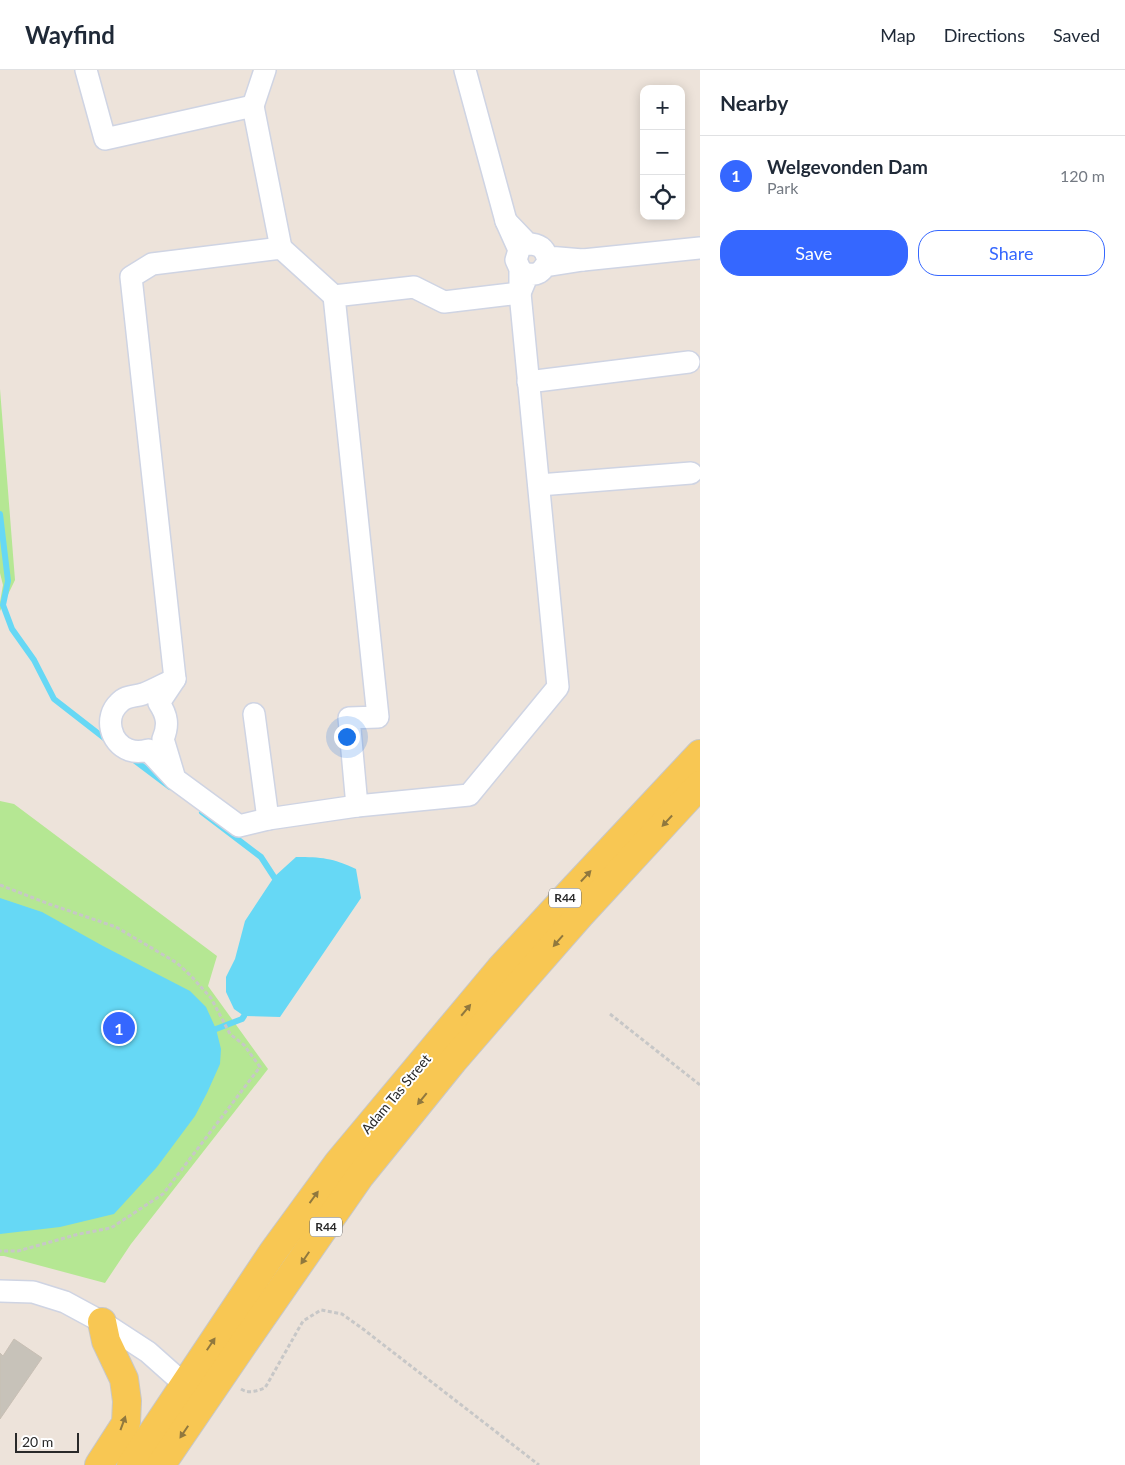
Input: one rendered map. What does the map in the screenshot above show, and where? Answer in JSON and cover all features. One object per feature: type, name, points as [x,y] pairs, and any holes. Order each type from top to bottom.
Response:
[{"type":"main road","name":"Adam Tas Street","points":[[131,1465],[273,1252],[338,1163],[500,969],[700,754]]},
{"type":"main road","name":"Adam Tas Street","points":[[162,1465],[360,1176],[453,1061],[580,915],[700,785]]},
{"type":"main road","points":[[99,1465],[126,1422],[127,1401],[124,1379],[106,1341],[102,1322]]},
{"type":"street","points":[[86,70],[105,139],[252,106]]},
{"type":"street","points":[[265,70],[252,106],[281,248],[334,296],[378,717],[348,718],[357,806]]},
{"type":"street","points":[[174,679],[142,695],[132,695],[117,704],[110,722],[111,731],[121,746],[139,752],[148,750],[175,779],[240,826],[268,819],[357,806],[469,795],[558,687],[520,294],[520,269],[516,260],[519,250],[506,221],[465,70]]},
{"type":"street","points":[[506,221],[528,244],[538,245],[542,248],[547,257],[583,260]]},
{"type":"street","points":[[175,779],[163,739],[167,720],[159,703],[174,679],[131,276],[152,264],[281,248]]},
{"type":"street","points":[[520,294],[528,274],[538,273],[545,266],[583,260],[700,248]]},
{"type":"street","points":[[334,296],[414,287],[444,302],[520,294]]},
{"type":"street","points":[[528,382],[690,362]]},
{"type":"street","points":[[538,485],[691,473]]},
{"type":"street","points":[[254,714],[268,819]]},
{"type":"street","points":[[0,1291],[33,1292],[65,1302],[102,1322],[148,1352],[184,1384],[206,1399]]},
{"type":"path","points":[[0,885],[116,927],[177,963],[210,998],[230,1034],[244,1045],[260,1066],[163,1194],[111,1228],[79,1234],[18,1251],[0,1250]]},
{"type":"path","points":[[610,1014],[700,1085]]},
{"type":"path","points":[[223,1374],[243,1391],[254,1392],[265,1388],[303,1321],[321,1310],[342,1314],[539,1465]]},
{"type":"green space","points":[[0,389],[15,580],[0,611],[3,585],[0,573]]},
{"type":"green space","points":[[0,801],[14,804],[217,956],[208,986],[268,1069],[131,1244],[105,1283],[0,1256]]},
{"type":"water","points":[[296,857],[327,859],[356,869],[361,898],[280,1017],[244,1016],[234,1009],[226,992],[226,977],[235,959],[245,921],[274,877]]},
{"type":"water","points":[[0,898],[42,912],[190,991],[206,1007],[216,1029],[221,1049],[220,1064],[195,1116],[157,1167],[114,1214],[60,1227],[0,1234]]},
{"type":"building","points":[[14,1339],[42,1358],[0,1419],[0,1353],[3,1356]]},
{"type":"waterway","points":[[0,514],[8,581],[3,605],[12,629],[34,660],[54,699],[108,741]]},
{"type":"waterway","points":[[130,757],[170,787]]},
{"type":"waterway","points":[[202,812],[261,857],[274,877]]},
{"type":"waterway","points":[[216,1029],[242,1019],[244,1016]]},
{"type":"place","name":"Welgevonden Dam","points":[[119,1028]]}]
